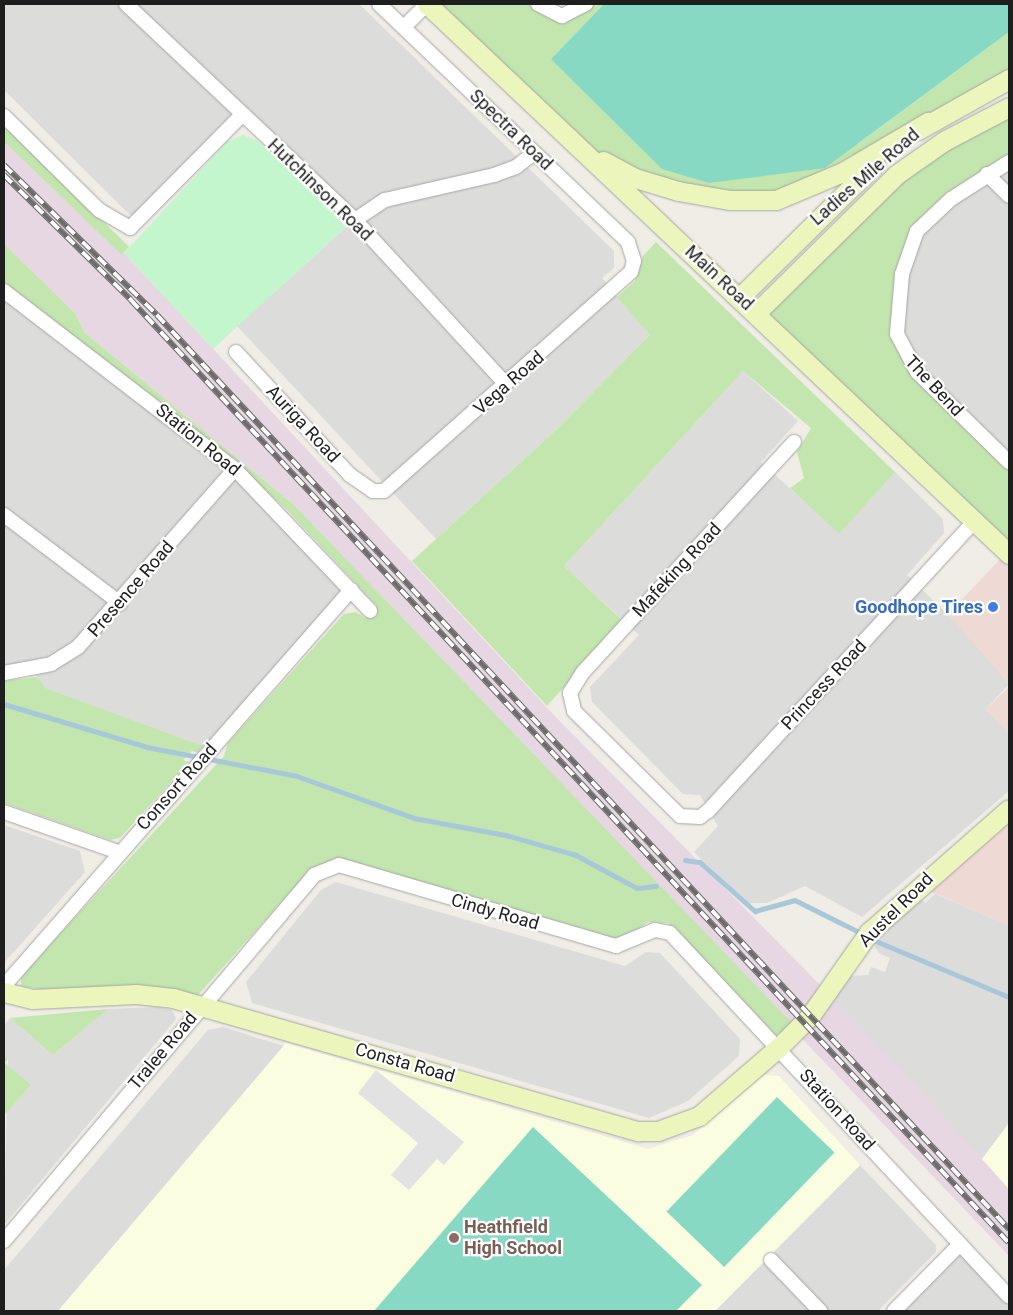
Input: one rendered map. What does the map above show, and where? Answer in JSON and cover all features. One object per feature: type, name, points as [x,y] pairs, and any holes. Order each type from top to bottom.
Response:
[{"type":"main road","name":"Main Road","points":[[427,4],[1009,554]]},
{"type":"main road","name":"Ladies Mile Road","points":[[739,298],[862,174],[928,122],[1009,79]]},
{"type":"main road","name":"Ladies Mile Road","points":[[756,313],[897,174],[944,141],[1009,107]]},
{"type":"main road","points":[[564,134],[614,168],[650,184],[718,199],[759,202],[810,189],[928,122]]},
{"type":"main road","name":"Austel Road","points":[[779,1047],[810,1016],[866,937],[1009,809]]},
{"type":"main road","name":"Consta Road","points":[[4,992],[32,999],[150,994],[201,1006],[638,1131],[673,1128],[699,1116],[779,1047]]},
{"type":"street","name":"Hutchinson Road","points":[[126,4],[242,116],[355,220],[506,384]]},
{"type":"street","name":"Spectra Road","points":[[379,4],[628,242],[634,261]]},
{"type":"street","points":[[404,27],[427,4]]},
{"type":"street","points":[[538,4],[562,16],[586,4]]},
{"type":"street","points":[[4,116],[99,210],[123,227],[138,223],[242,116]]},
{"type":"street","points":[[355,220],[385,200],[494,175],[516,168],[534,153]]},
{"type":"street","name":"The Bend","points":[[1009,162],[987,174],[937,209],[910,243],[902,274],[897,334],[917,372],[1009,462]]},
{"type":"street","points":[[987,174],[1009,196]]},
{"type":"street","name":"Vega Road","points":[[373,491],[397,483],[624,281],[634,261]]},
{"type":"street","name":"Station Road","points":[[4,291],[235,469],[370,612]]},
{"type":"street","name":"Auriga Road","points":[[236,352],[350,475],[373,491]]},
{"type":"street","name":"Mafeking Road","points":[[690,819],[669,806],[569,703],[583,672],[794,442]]},
{"type":"street","name":"Presence Road","points":[[4,673],[33,670],[61,659],[120,603],[235,469]]},
{"type":"street","points":[[4,515],[120,603]]},
{"type":"street","name":"Princess Road","points":[[690,819],[708,811],[974,522]]},
{"type":"street","name":"Consort Road","points":[[4,986],[118,852],[351,590]]},
{"type":"street","points":[[4,812],[118,852]]},
{"type":"street","name":"Cindy Road","points":[[327,866],[345,866],[616,946],[661,930]]},
{"type":"street","name":"Tralee Road","points":[[4,1241],[201,1006],[314,875],[327,866]]},
{"type":"street","name":"Station Road","points":[[661,930],[674,936],[1009,1296]]},
{"type":"street","points":[[894,1311],[960,1244]]},
{"type":"street","points":[[771,1260],[820,1311]]},
{"type":"shaded area","points":[[4,4],[359,4],[614,251],[614,268],[602,278],[650,335],[556,430],[436,539],[237,326],[352,222],[241,117],[138,223],[4,90]]},
{"type":"shaded area","points":[[4,137],[124,253],[550,711],[897,1063],[1009,1189],[1009,1256],[294,505],[85,333],[75,313],[4,244]]},
{"type":"shaded area","points":[[1009,162],[1009,462],[907,360],[898,304],[917,231]]},
{"type":"shaded area","points":[[4,291],[190,431],[351,590],[211,749],[44,688],[33,670],[4,673]]},
{"type":"shaded area","points":[[743,371],[798,421],[761,462],[839,533],[895,472],[943,519],[944,533],[907,575],[966,632],[1009,684],[986,709],[1009,733],[1009,791],[862,917],[805,886],[767,903],[746,903],[694,852],[718,826],[700,795],[683,794],[592,702],[590,687],[639,635],[564,566]]},
{"type":"shaded area","points":[[1007,552],[1009,554],[1009,684],[948,614]]},
{"type":"shaded area","points":[[1009,687],[1009,733],[986,709]]},
{"type":"shaded area","points":[[1009,822],[1009,925],[927,890]]},
{"type":"shaded area","points":[[4,825],[80,851],[85,872],[4,963]]},
{"type":"shaded area","points":[[336,882],[625,966],[646,952],[660,953],[740,1039],[739,1056],[688,1101],[649,1118],[252,1003],[246,982],[321,890]]},
{"type":"shaded area","points":[[935,894],[1009,925],[1009,1123],[982,1159],[833,1000],[849,976],[868,975],[871,967],[885,972],[890,958],[879,953],[873,944],[921,899],[925,903]]},
{"type":"shaded area","points":[[160,1007],[172,1010],[176,1019],[4,1225],[8,1059],[4,1056],[4,1025],[10,1018],[53,1055],[108,1009]]},
{"type":"shaded area","points":[[223,1027],[284,1046],[58,1311],[4,1311],[4,1270],[208,1030]]},
{"type":"shaded area","name":"Heathfield High School","points":[[286,1043],[648,1149],[693,1135],[764,1075],[779,1076],[860,1165],[715,1311],[58,1311]]},
{"type":"shaded area","points":[[376,1070],[464,1142],[444,1165],[437,1159],[409,1190],[391,1175],[418,1143],[358,1093]]},
{"type":"shaded area","points":[[1009,1123],[1009,1189],[982,1159]]},
{"type":"shaded area","points":[[860,1165],[936,1245],[936,1252],[878,1311],[715,1311]]},
{"type":"shaded area","points":[[960,1244],[1009,1296],[1009,1311],[894,1311]]},
{"type":"green space","points":[[428,4],[538,4],[549,12],[604,4],[551,59],[858,144],[1009,32],[1009,79],[759,202],[614,168]]},
{"type":"green space","points":[[604,4],[1009,4],[1009,32],[825,168],[709,183],[662,169],[551,59]]},
{"type":"green space","points":[[1009,107],[1009,162],[987,174],[910,243],[901,347],[1009,462],[1009,552],[756,313],[870,197]]},
{"type":"green space","points":[[4,126],[129,247],[122,255],[4,141]]},
{"type":"green space","points":[[243,135],[258,141],[347,226],[213,349],[124,253],[227,142]]},
{"type":"green space","points":[[656,242],[895,472],[839,534],[790,488],[804,478],[797,452],[811,428],[743,371],[564,566],[623,621],[547,706],[412,561],[556,430],[650,335],[617,297],[635,281],[643,256]]},
{"type":"green space","points":[[4,244],[75,313],[85,333],[294,505],[793,1024],[776,1035],[668,923],[648,922],[626,937],[613,939],[338,858],[311,869],[198,995],[48,991],[21,986],[21,976],[224,756],[228,743],[344,614],[356,612],[365,618],[377,606],[287,510],[221,449],[4,283]]},
{"type":"green space","points":[[37,677],[45,688],[203,746],[198,753],[192,751],[183,760],[189,762],[120,838],[110,840],[4,803],[4,681]]},
{"type":"green space","points":[[108,1009],[53,1055],[10,1018]]},
{"type":"green space","points":[[4,1056],[8,1059],[5,1063],[31,1085],[5,1114]]},
{"type":"green space","points":[[777,1097],[835,1153],[724,1267],[667,1211]]},
{"type":"green space","points":[[533,1127],[702,1285],[676,1311],[374,1311]]},
{"type":"waterway","points":[[4,704],[147,747],[297,776],[414,818],[506,835],[576,855],[637,888],[656,886]]},
{"type":"waterway","points":[[685,860],[700,862],[755,911],[795,900],[857,931]]},
{"type":"waterway","points":[[876,941],[1009,997]]},
{"type":"railway","points":[[4,165],[157,315],[1009,1229]]},
{"type":"railway","points":[[4,175],[131,300],[1009,1243]]},
{"type":"place","name":"Goodhope Tires","points":[[993,607]]},
{"type":"place","name":"Heathfield High School","points":[[454,1238]]}]
